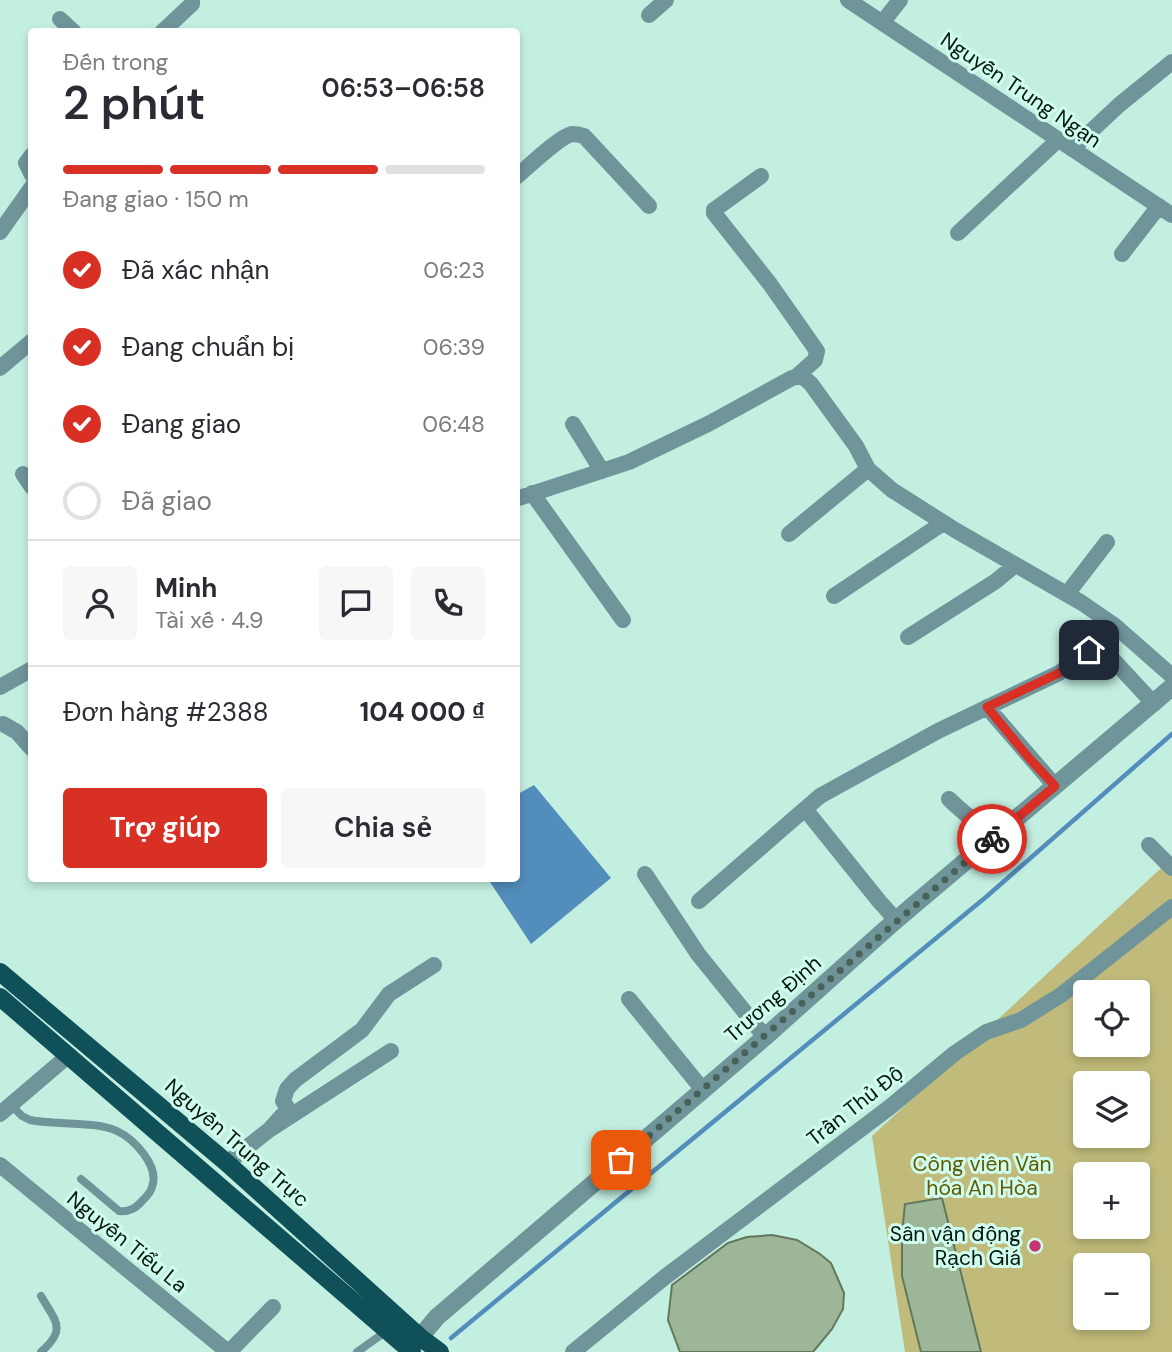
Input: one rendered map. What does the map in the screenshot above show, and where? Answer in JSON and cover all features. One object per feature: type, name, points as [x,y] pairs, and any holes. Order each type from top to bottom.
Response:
[{"type":"main road","name":"Nguyễn Trung Trực","points":[[0,972],[228,1163],[412,1348]]},
{"type":"main road","name":"Nguyễn Trung Trực","points":[[0,997],[388,1330],[412,1348],[440,1352]]},
{"type":"main road","points":[[69,1055],[83,1041]]},
{"type":"street","points":[[166,28],[192,4],[192,0]]},
{"type":"street","points":[[649,15],[666,0]]},
{"type":"street","name":"Nguyễn Trung Ngạn","points":[[848,0],[1166,211]]},
{"type":"street","points":[[882,23],[900,0]]},
{"type":"street","points":[[60,19],[70,28]]},
{"type":"street","points":[[958,233],[1065,144],[1172,62]]},
{"type":"street","points":[[520,174],[571,134],[584,136],[649,206]]},
{"type":"street","points":[[520,498],[602,471],[662,447],[797,376],[815,360],[817,351],[770,284],[714,213],[714,210],[761,176]]},
{"type":"street","points":[[0,232],[28,193]]},
{"type":"street","points":[[1122,254],[1166,211]]},
{"type":"street","points":[[0,369],[28,344]]},
{"type":"street","points":[[797,376],[802,376],[811,384],[856,446],[868,469],[892,490],[1114,625],[1172,676]]},
{"type":"street","points":[[573,424],[602,471]]},
{"type":"street","points":[[789,534],[868,469]]},
{"type":"street","points":[[532,494],[623,620]]},
{"type":"street","points":[[834,596],[943,523]]},
{"type":"street","points":[[1067,594],[1107,542]]},
{"type":"street","points":[[908,637],[996,581],[1016,565]]},
{"type":"street","points":[[699,901],[820,796],[938,730],[1059,673],[1095,648],[1104,650],[1154,704]]},
{"type":"street","points":[[0,687],[28,672]]},
{"type":"street","name":"Trương Định","points":[[412,1348],[438,1317],[765,1037],[897,919],[1172,687]]},
{"type":"street","points":[[987,707],[1055,786]]},
{"type":"street","points":[[1,726],[17,732],[28,744]]},
{"type":"street","points":[[949,799],[993,838]]},
{"type":"street","points":[[805,809],[879,901],[897,919]]},
{"type":"street","points":[[1149,845],[1172,868]]},
{"type":"street","points":[[645,874],[698,954],[765,1037]]},
{"type":"street","name":"Trần Thủ Độ","points":[[573,1352],[665,1277],[890,1107],[955,1053],[986,1032],[1021,1020],[1061,995],[1172,906]]},
{"type":"street","points":[[269,1130],[288,1110],[283,1101],[287,1089],[295,1080],[362,1030],[389,993],[434,965]]},
{"type":"street","points":[[629,999],[703,1090]]},
{"type":"street","points":[[228,1163],[269,1130],[391,1051]]},
{"type":"street","points":[[5,1109],[69,1055]]},
{"type":"street","name":"Nguyễn Tiểu La","points":[[0,1164],[228,1352]]},
{"type":"street","points":[[228,1352],[273,1307]]},
{"type":"lane","points":[[5,1109],[30,1120],[104,1127],[118,1131],[143,1153],[153,1176],[152,1188],[141,1203],[125,1212],[119,1211],[81,1180]]},
{"type":"lane","points":[[41,1296],[58,1326],[51,1343],[41,1352]]},
{"type":"lane","points":[[357,1352],[388,1330]]},
{"type":"green space","name":"Công viên Văn hóa An Hòa","points":[[1172,858],[1172,1352],[905,1352],[872,1136]]},
{"type":"water","points":[[534,785],[611,878],[531,944],[490,882],[520,882],[520,793]]},
{"type":"building","points":[[942,1198],[981,1352],[921,1352],[902,1276],[905,1204]]},
{"type":"building","points":[[772,1235],[797,1240],[831,1263],[844,1293],[843,1309],[832,1329],[813,1352],[680,1352],[668,1320],[672,1285],[728,1243],[747,1237]]},
{"type":"waterway","points":[[451,1338],[986,897],[1172,734]]},
{"type":"way so far","points":[[621,1160],[992,839]]},
{"type":"place","name":"Sân vận động Rạch Giá","points":[[1035,1246]]},
{"type":"route","points":[[992,839],[1055,786],[987,707],[1059,673],[1089,650]]}]
